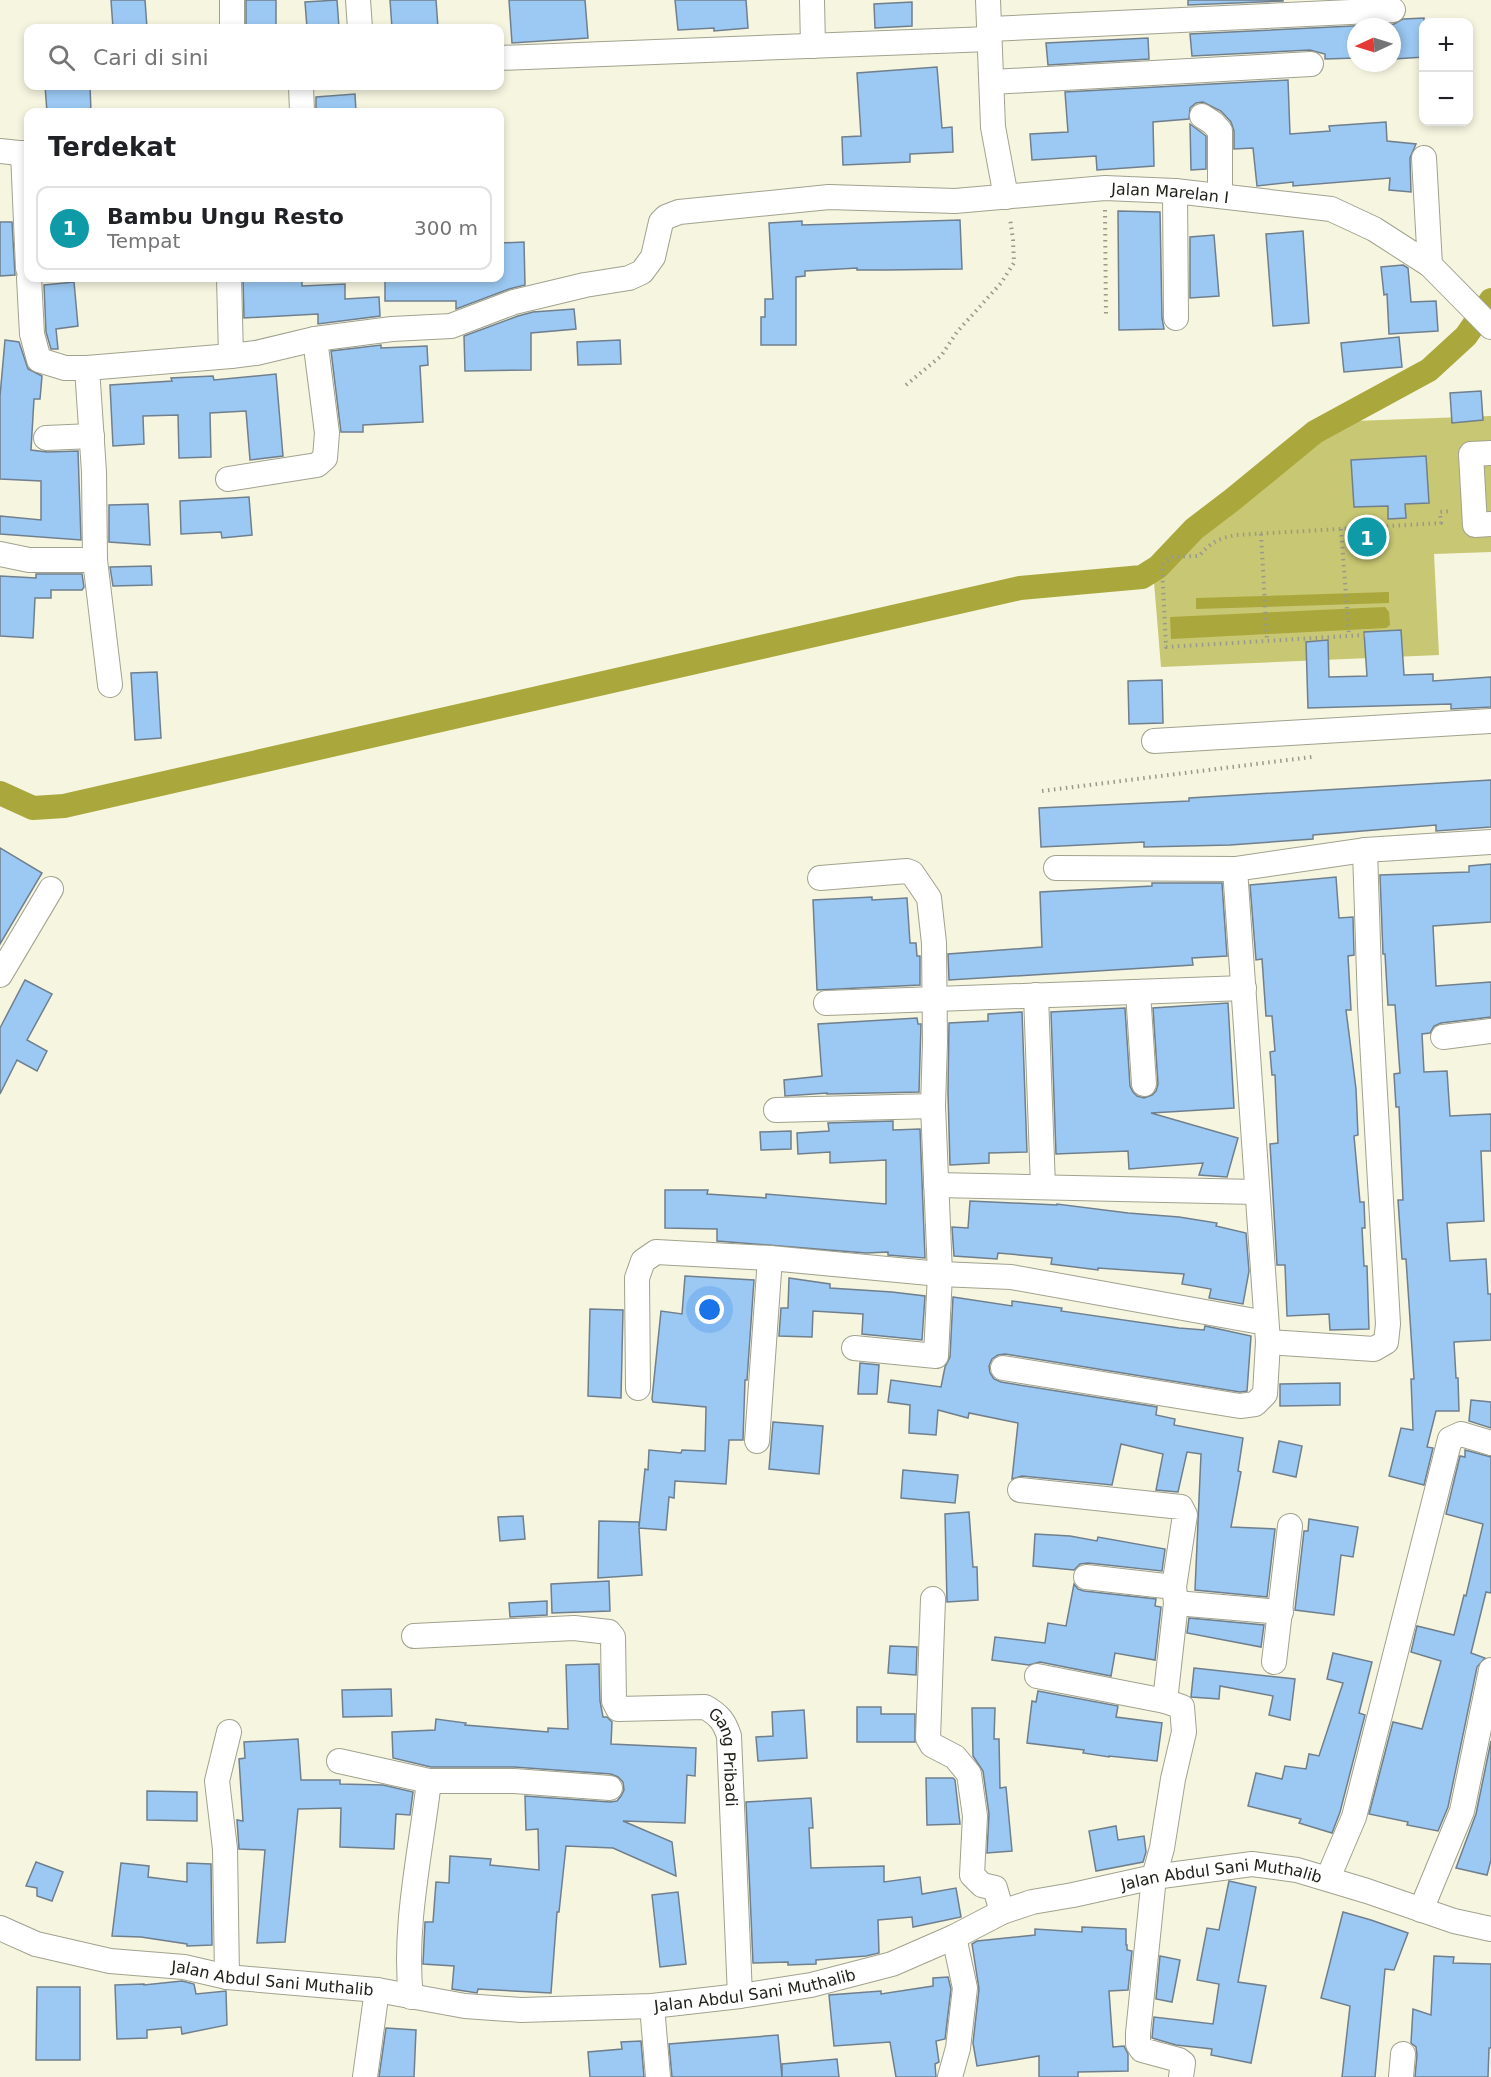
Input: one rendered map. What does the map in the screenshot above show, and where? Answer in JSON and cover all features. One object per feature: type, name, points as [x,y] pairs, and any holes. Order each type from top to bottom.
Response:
[{"type":"street","points":[[232,0],[232,24]]},
{"type":"street","points":[[358,0],[360,24]]},
{"type":"street","points":[[812,0],[813,46]]},
{"type":"street","points":[[988,0],[993,127],[1006,196]]},
{"type":"street","points":[[504,58],[813,46],[1393,10]]},
{"type":"street","points":[[993,82],[1311,64]]},
{"type":"street","points":[[301,90],[302,108]]},
{"type":"street","points":[[1202,116],[1220,131],[1221,196]]},
{"type":"street","points":[[17,153],[24,226]]},
{"type":"street","points":[[1424,158],[1430,265]]},
{"type":"street","name":"Jalan Marelan I","points":[[29,282],[32,334],[39,360],[64,368],[87,368],[231,356],[256,353],[315,339],[392,329],[452,326],[514,302],[585,285],[629,278],[642,272],[653,257],[661,222],[666,216],[679,212],[829,197],[955,201],[1105,188],[1175,191],[1330,208],[1374,229],[1430,265],[1488,324]]},
{"type":"street","points":[[1175,191],[1176,318]]},
{"type":"street","points":[[229,282],[231,356]]},
{"type":"street","points":[[228,479],[317,465],[325,458],[327,433],[315,339]]},
{"type":"street","points":[[87,368],[92,436],[95,561],[110,685]]},
{"type":"street","points":[[46,438],[92,436]]},
{"type":"street","points":[[1483,517],[1471,454],[1491,453]]},
{"type":"street","points":[[0,554],[29,560],[95,561]]},
{"type":"street","points":[[1154,741],[1491,721]]},
{"type":"street","points":[[1056,868],[1235,869],[1365,850],[1491,843]]},
{"type":"street","points":[[638,1388],[637,1278],[643,1261],[656,1252],[770,1258],[940,1274],[1011,1277],[1267,1333],[1374,1349],[1386,1342],[1388,1324],[1370,1005],[1365,850]]},
{"type":"street","points":[[1003,1368],[1240,1406],[1255,1404],[1265,1394],[1267,1333],[1235,869]]},
{"type":"street","points":[[820,878],[907,870],[912,873],[929,898],[934,943],[933,1106],[940,1274],[936,1356],[854,1348]]},
{"type":"street","points":[[0,975],[51,889]]},
{"type":"street","points":[[826,1003],[1244,988]]},
{"type":"street","points":[[1138,992],[1144,1084]]},
{"type":"street","points":[[1036,995],[1042,1187]]},
{"type":"street","points":[[1443,1037],[1491,1031]]},
{"type":"street","points":[[776,1110],[933,1106]]},
{"type":"street","points":[[936,1185],[1257,1192]]},
{"type":"street","points":[[757,1441],[770,1258]]},
{"type":"street","points":[[1328,1878],[1354,1817],[1450,1439],[1461,1434],[1491,1443]]},
{"type":"street","points":[[1020,1490],[1180,1507],[1185,1515],[1165,1701]]},
{"type":"street","points":[[1274,1662],[1290,1526]]},
{"type":"street","points":[[1086,1577],[1175,1595],[1281,1612]]},
{"type":"street","points":[[933,1599],[928,1738],[932,1745],[955,1757],[969,1774],[975,1816],[972,1875],[982,1885],[995,1888],[1002,1912]]},
{"type":"street","name":"Gang Pribadi","points":[[414,1636],[574,1628],[609,1632],[612,1637],[614,1701],[618,1709],[705,1707],[724,1721],[729,1736],[740,1996]]},
{"type":"street","points":[[1421,1910],[1462,1811],[1491,1670]]},
{"type":"street","points":[[1037,1676],[1165,1701],[1182,1707],[1184,1732],[1169,1800],[1162,1848],[1154,1876],[1138,2044],[1142,2050],[1183,2063],[1181,2077]]},
{"type":"street","points":[[227,1977],[225,1849],[217,1781],[229,1732]]},
{"type":"street","points":[[339,1761],[429,1781],[514,1781],[610,1788]]},
{"type":"street","points":[[411,1997],[408,1974],[412,1914],[429,1781]]},
{"type":"street","name":"Jalan Abdul Sani Muthalib","points":[[0,1928],[36,1944],[110,1961],[184,1967],[227,1977],[377,1990],[465,2006],[521,2010],[652,2006],[811,1985],[892,1964],[954,1937],[1002,1912],[1032,1902],[1074,1896],[1154,1876],[1252,1864],[1297,1870],[1328,1878],[1421,1910],[1491,1929]]},
{"type":"street","points":[[950,2077],[957,2048],[965,1988],[954,1937]]},
{"type":"street","points":[[364,2077],[377,1990]]},
{"type":"street","points":[[652,2006],[658,2077]]},
{"type":"path","points":[[1105,188],[1106,318]]},
{"type":"path","points":[[906,385],[941,356],[957,332],[1000,283],[1014,263],[1006,196]]},
{"type":"path","points":[[1365,635],[1166,648],[1162,566],[1171,557],[1199,556],[1209,543],[1220,538],[1441,523],[1440,512],[1483,517]]},
{"type":"path","points":[[1341,529],[1349,636]]},
{"type":"path","points":[[1261,534],[1267,641]]},
{"type":"path","points":[[1042,791],[1314,757]]},
{"type":"shaded area","points":[[1491,416],[1491,552],[1434,554],[1439,655],[1161,667],[1153,570],[1197,527],[1315,432],[1354,421]]},
{"type":"shaded area","points":[[1389,592],[1389,603],[1196,609],[1196,598]]},
{"type":"shaded area","points":[[1385,607],[1389,612],[1390,625],[1386,628],[1171,639],[1170,617]]},
{"type":"building","points":[[111,0],[145,0],[147,24],[113,24]]},
{"type":"building","points":[[246,0],[276,0],[276,24],[246,24]]},
{"type":"building","points":[[337,0],[339,24],[307,24],[305,2]]},
{"type":"building","points":[[390,0],[436,0],[438,24],[392,24]]},
{"type":"building","points":[[509,0],[585,0],[588,38],[512,43]]},
{"type":"building","points":[[675,0],[746,0],[748,28],[714,31],[714,28],[678,30]]},
{"type":"building","points":[[1188,0],[1283,0],[1283,1],[1188,5]]},
{"type":"building","points":[[912,2],[912,26],[875,28],[874,4]]},
{"type":"building","points":[[1419,18],[1419,57],[1401,59],[1401,20]]},
{"type":"building","points":[[1347,26],[1347,58],[1325,59],[1325,54],[1310,50],[1192,56],[1190,34]]},
{"type":"building","points":[[1148,38],[1149,59],[1048,65],[1046,43]]},
{"type":"building","points":[[937,67],[942,128],[952,127],[953,152],[910,154],[910,162],[843,165],[842,137],[861,136],[857,73]]},
{"type":"building","points":[[1288,80],[1290,134],[1330,131],[1329,126],[1386,122],[1387,141],[1416,144],[1410,158],[1411,192],[1389,190],[1390,178],[1293,186],[1293,182],[1257,186],[1253,148],[1234,149],[1234,131],[1231,122],[1221,111],[1203,102],[1196,103],[1190,108],[1189,119],[1153,122],[1154,166],[1097,170],[1096,156],[1032,160],[1030,134],[1068,132],[1065,92]]},
{"type":"building","points":[[45,90],[90,90],[91,108],[47,108]]},
{"type":"building","points":[[355,94],[356,108],[316,108],[316,97]]},
{"type":"building","points":[[1190,124],[1206,136],[1206,169],[1191,170]]},
{"type":"building","points":[[1118,211],[1160,212],[1164,329],[1119,330]]},
{"type":"building","points":[[960,220],[962,269],[857,270],[857,268],[805,271],[805,276],[796,277],[796,345],[761,345],[761,317],[765,317],[765,299],[773,299],[769,223],[802,221],[802,225]]},
{"type":"building","points":[[0,222],[12,222],[15,275],[0,276]]},
{"type":"building","points":[[1303,231],[1309,323],[1273,326],[1266,234]]},
{"type":"building","points":[[1214,235],[1219,296],[1190,298],[1190,237]]},
{"type":"building","points":[[524,242],[525,285],[456,309],[456,301],[385,301],[385,282],[504,282],[504,243]]},
{"type":"building","points":[[1403,265],[1408,268],[1411,302],[1436,301],[1438,331],[1389,334],[1387,294],[1384,295],[1381,267]]},
{"type":"building","points":[[74,282],[78,326],[56,329],[58,349],[51,349],[46,332],[44,285]]},
{"type":"building","points":[[243,282],[302,282],[302,286],[345,284],[345,299],[379,297],[380,316],[318,324],[318,314],[244,318]]},
{"type":"building","points":[[574,309],[576,329],[531,333],[531,370],[465,371],[464,336],[533,312]]},
{"type":"building","points":[[1399,337],[1402,367],[1344,372],[1341,343]]},
{"type":"building","points":[[5,340],[19,342],[28,369],[42,376],[40,399],[34,399],[31,450],[78,451],[81,540],[0,534],[0,516],[41,520],[41,481],[0,479],[0,396]]},
{"type":"building","points":[[620,340],[621,364],[578,365],[577,342]]},
{"type":"building","points":[[381,345],[381,348],[427,346],[428,365],[420,366],[423,422],[363,425],[363,432],[341,432],[331,351]]},
{"type":"building","points":[[276,374],[283,456],[250,460],[246,411],[210,413],[211,457],[179,458],[178,415],[143,416],[144,444],[113,446],[110,385],[172,381],[171,378],[213,376],[214,380]]},
{"type":"building","points":[[1481,391],[1483,420],[1452,423],[1450,393]]},
{"type":"building","points":[[1426,456],[1429,503],[1405,504],[1406,518],[1388,519],[1388,506],[1354,507],[1351,460]]},
{"type":"building","points":[[249,497],[252,535],[222,538],[221,532],[181,534],[180,501]]},
{"type":"building","points":[[148,504],[150,545],[109,542],[109,505]]},
{"type":"building","points":[[151,566],[152,585],[113,586],[110,567]]},
{"type":"building","points":[[36,574],[82,574],[84,587],[82,590],[51,590],[51,598],[35,598],[33,638],[0,636],[0,576],[36,578]]},
{"type":"building","points":[[1401,630],[1404,675],[1433,674],[1433,681],[1491,677],[1491,707],[1451,709],[1451,704],[1308,708],[1306,642],[1328,640],[1329,677],[1367,676],[1364,632]]},
{"type":"building","points":[[157,672],[161,738],[135,740],[131,673]]},
{"type":"building","points":[[1162,680],[1163,723],[1129,724],[1128,681]]},
{"type":"building","points":[[1491,780],[1491,827],[1436,831],[1436,825],[1313,835],[1313,839],[1230,845],[1144,847],[1144,842],[1041,847],[1039,808],[1189,801],[1189,798]]},
{"type":"building","points":[[0,848],[42,873],[0,944]]},
{"type":"building","points":[[1491,864],[1491,922],[1433,926],[1436,986],[1491,982],[1491,1017],[1441,1023],[1434,1026],[1430,1033],[1422,1034],[1424,1072],[1447,1071],[1450,1116],[1491,1114],[1491,1151],[1481,1151],[1484,1221],[1447,1223],[1450,1261],[1486,1259],[1488,1294],[1491,1294],[1491,1340],[1454,1342],[1459,1411],[1436,1411],[1427,1447],[1433,1448],[1424,1485],[1389,1476],[1401,1428],[1413,1430],[1411,1379],[1414,1379],[1406,1259],[1402,1259],[1398,1200],[1403,1200],[1399,1107],[1396,1107],[1394,1074],[1400,1073],[1395,1005],[1388,1005],[1385,954],[1383,954],[1380,875],[1469,872],[1469,866]]},
{"type":"building","points":[[1336,877],[1339,918],[1353,917],[1354,955],[1348,956],[1351,1010],[1346,1010],[1356,1089],[1358,1135],[1354,1136],[1360,1202],[1364,1202],[1365,1228],[1362,1228],[1364,1266],[1367,1266],[1369,1329],[1330,1330],[1329,1314],[1287,1316],[1285,1265],[1277,1265],[1270,1144],[1278,1143],[1275,1075],[1272,1075],[1270,1052],[1275,1051],[1272,1016],[1266,1016],[1262,959],[1256,960],[1250,885]]},
{"type":"building","points":[[1152,883],[1222,883],[1227,956],[1192,958],[1193,965],[949,980],[948,954],[1042,947],[1040,892],[1152,886]]},
{"type":"building","points":[[872,897],[872,900],[907,898],[910,943],[916,943],[917,956],[920,956],[920,985],[817,990],[813,900]]},
{"type":"building","points":[[25,980],[52,994],[27,1040],[47,1051],[37,1071],[17,1060],[0,1094],[0,1028]]},
{"type":"building","points":[[1228,1003],[1234,1108],[1151,1113],[1238,1138],[1227,1177],[1199,1175],[1203,1163],[1129,1169],[1128,1151],[1056,1154],[1051,1012],[1125,1008],[1130,1086],[1137,1096],[1144,1098],[1156,1091],[1158,1084],[1153,1008]]},
{"type":"building","points":[[1022,1012],[1027,1152],[989,1153],[989,1163],[950,1165],[949,1023],[988,1021],[988,1014]]},
{"type":"building","points":[[917,1018],[918,1024],[921,1024],[919,1092],[785,1096],[784,1080],[822,1076],[818,1024]]},
{"type":"building","points":[[893,1121],[893,1130],[920,1129],[925,1258],[888,1255],[888,1252],[866,1253],[717,1241],[717,1229],[665,1228],[665,1190],[708,1190],[707,1194],[766,1198],[766,1194],[886,1204],[886,1160],[830,1163],[830,1152],[798,1154],[797,1133],[829,1131],[828,1123]]},
{"type":"building","points":[[791,1131],[791,1149],[761,1150],[760,1132]]},
{"type":"building","points":[[970,1201],[1057,1204],[1179,1217],[1217,1223],[1216,1226],[1246,1233],[1249,1271],[1243,1304],[1209,1298],[1211,1289],[1182,1284],[1184,1274],[1098,1268],[1098,1270],[1051,1264],[1052,1258],[998,1253],[997,1259],[954,1256],[952,1227],[968,1228]]},
{"type":"building","points":[[685,1276],[754,1280],[747,1380],[745,1380],[743,1440],[729,1440],[726,1484],[675,1481],[674,1498],[669,1497],[666,1530],[639,1528],[642,1575],[598,1578],[599,1521],[639,1522],[639,1527],[649,1450],[681,1453],[682,1450],[705,1451],[706,1407],[653,1402],[652,1399],[661,1311],[682,1314]]},
{"type":"building","points":[[789,1278],[830,1284],[830,1288],[925,1296],[922,1340],[862,1334],[863,1314],[813,1311],[812,1337],[779,1336],[781,1308],[788,1308]]},
{"type":"building","points":[[953,1297],[1012,1306],[1012,1301],[1062,1308],[1061,1311],[1179,1328],[1204,1330],[1205,1326],[1251,1336],[1247,1391],[1240,1392],[1005,1354],[992,1359],[989,1366],[994,1379],[1001,1382],[1157,1407],[1156,1415],[1175,1419],[1174,1425],[1243,1438],[1238,1471],[1241,1472],[1231,1527],[1275,1529],[1267,1597],[1195,1590],[1201,1454],[1187,1452],[1178,1492],[1156,1490],[1163,1454],[1121,1444],[1112,1485],[1022,1476],[1012,1479],[1018,1423],[969,1413],[968,1418],[938,1410],[936,1435],[909,1433],[910,1405],[888,1402],[891,1380],[941,1387],[945,1367],[950,1357]]},
{"type":"building","points":[[590,1309],[623,1310],[621,1398],[588,1396]]},
{"type":"building","points":[[860,1363],[879,1365],[877,1394],[858,1394]]},
{"type":"building","points":[[1340,1383],[1340,1405],[1280,1406],[1280,1384]]},
{"type":"building","points":[[1471,1400],[1491,1402],[1491,1428],[1469,1421]]},
{"type":"building","points":[[773,1422],[823,1426],[819,1474],[769,1469]]},
{"type":"building","points":[[1279,1441],[1302,1446],[1296,1477],[1273,1472]]},
{"type":"building","points":[[1465,1450],[1491,1457],[1491,1593],[1486,1592],[1471,1653],[1485,1658],[1477,1667],[1448,1807],[1438,1831],[1369,1814],[1393,1722],[1422,1729],[1441,1661],[1411,1652],[1417,1626],[1454,1635],[1464,1595],[1466,1596],[1483,1524],[1446,1514],[1460,1456],[1465,1457]]},
{"type":"building","points":[[903,1470],[958,1475],[955,1503],[901,1498]]},
{"type":"building","points":[[969,1512],[973,1567],[977,1567],[978,1600],[947,1602],[945,1514]]},
{"type":"building","points":[[523,1516],[525,1539],[500,1541],[498,1517]]},
{"type":"building","points":[[1309,1519],[1358,1527],[1353,1557],[1341,1555],[1334,1615],[1295,1610],[1304,1531],[1308,1531]]},
{"type":"building","points":[[1035,1534],[1070,1536],[1097,1541],[1098,1537],[1165,1549],[1162,1571],[1088,1563],[1080,1564],[1074,1570],[1033,1566]]},
{"type":"building","points":[[609,1581],[610,1611],[552,1613],[551,1584]]},
{"type":"building","points":[[1074,1584],[1078,1589],[1084,1591],[1156,1599],[1155,1606],[1161,1607],[1155,1660],[1115,1653],[1111,1676],[1040,1662],[1029,1665],[992,1660],[995,1637],[1045,1643],[1048,1623],[1066,1626]]},
{"type":"building","points":[[547,1601],[547,1615],[510,1617],[509,1603]]},
{"type":"building","points":[[1189,1618],[1264,1625],[1261,1647],[1187,1633]]},
{"type":"building","points":[[890,1646],[917,1647],[916,1675],[888,1673]]},
{"type":"building","points":[[1333,1653],[1372,1662],[1359,1713],[1365,1715],[1340,1812],[1332,1833],[1299,1823],[1301,1819],[1248,1806],[1256,1773],[1282,1779],[1285,1766],[1306,1769],[1309,1754],[1319,1756],[1343,1683],[1327,1679]]},
{"type":"building","points":[[599,1664],[600,1701],[603,1717],[607,1717],[612,1722],[611,1744],[696,1748],[695,1776],[687,1775],[685,1823],[623,1821],[672,1842],[676,1876],[613,1848],[566,1846],[559,1912],[557,1912],[551,1993],[478,1989],[477,1993],[452,1989],[454,1966],[423,1964],[425,1922],[433,1922],[436,1882],[449,1883],[450,1856],[491,1859],[490,1865],[539,1870],[538,1829],[526,1830],[525,1796],[617,1801],[624,1790],[623,1782],[611,1774],[514,1767],[431,1767],[393,1758],[392,1732],[435,1730],[436,1719],[466,1723],[465,1725],[548,1732],[548,1728],[568,1729],[566,1665]]},
{"type":"building","points":[[1194,1668],[1295,1679],[1290,1720],[1269,1715],[1273,1696],[1220,1686],[1219,1699],[1191,1697]]},
{"type":"building","points":[[391,1689],[392,1716],[343,1717],[342,1690]]},
{"type":"building","points":[[1038,1691],[1118,1706],[1116,1717],[1162,1723],[1157,1761],[1109,1757],[1083,1753],[1084,1750],[1027,1743],[1032,1701],[1036,1702]]},
{"type":"building","points":[[857,1707],[881,1707],[881,1714],[915,1714],[915,1742],[857,1742]]},
{"type":"building","points":[[972,1708],[995,1708],[994,1739],[999,1739],[1000,1788],[1006,1787],[1012,1851],[987,1853],[989,1814],[983,1771],[973,1756]]},
{"type":"building","points":[[804,1710],[807,1758],[758,1761],[756,1737],[773,1736],[772,1712]]},
{"type":"building","points":[[298,1739],[301,1780],[340,1780],[340,1784],[383,1785],[413,1792],[410,1815],[396,1814],[394,1849],[340,1847],[341,1808],[298,1809],[285,1942],[257,1943],[265,1850],[239,1849],[237,1820],[243,1821],[239,1759],[245,1758],[244,1742]]},
{"type":"building","points":[[1491,1741],[1491,1860],[1487,1875],[1456,1868],[1476,1814]]},
{"type":"building","points":[[926,1778],[953,1778],[955,1780],[960,1824],[927,1825]]},
{"type":"building","points":[[147,1791],[197,1792],[197,1821],[147,1820]]},
{"type":"building","points":[[811,1798],[813,1828],[809,1828],[811,1868],[884,1866],[884,1882],[920,1877],[922,1894],[956,1888],[961,1917],[913,1927],[912,1917],[878,1920],[879,1953],[866,1956],[816,1960],[816,1964],[753,1963],[746,1802]]},
{"type":"building","points":[[1116,1826],[1118,1840],[1144,1836],[1146,1852],[1143,1862],[1096,1871],[1089,1831]]},
{"type":"building","points":[[36,1862],[63,1872],[52,1901],[37,1896],[37,1888],[26,1886]]},
{"type":"building","points":[[121,1863],[149,1866],[148,1877],[187,1882],[187,1863],[211,1864],[212,1945],[187,1946],[187,1944],[141,1937],[112,1936]]},
{"type":"building","points":[[1229,1881],[1256,1887],[1238,1982],[1266,1986],[1251,2063],[1211,2055],[1212,2049],[1176,2045],[1152,2038],[1154,2017],[1213,2024],[1219,1984],[1197,1980],[1207,1928],[1219,1930]]},
{"type":"building","points":[[678,1892],[686,1964],[660,1967],[652,1895]]},
{"type":"building","points":[[1343,1912],[1408,1933],[1394,1970],[1385,1969],[1375,2077],[1342,2077],[1350,2006],[1321,1998]]},
{"type":"building","points":[[1082,1927],[1126,1929],[1127,1950],[1132,1951],[1128,1990],[1109,1991],[1113,2047],[1124,2046],[1128,2054],[1128,2071],[1078,2072],[1078,2077],[1039,2077],[1039,2056],[977,2066],[973,2043],[979,1989],[972,1944],[977,1941],[1035,1935],[1035,1929],[1082,1932]]},
{"type":"building","points":[[1160,1956],[1180,1960],[1172,2002],[1156,1999]]},
{"type":"building","points":[[1434,1956],[1454,1957],[1453,1963],[1491,1964],[1491,2048],[1489,2048],[1488,2077],[1415,2077],[1417,2055],[1416,2047],[1411,2043],[1413,2009],[1431,2015]]},
{"type":"building","points":[[948,1977],[951,1989],[945,2039],[936,2041],[939,2062],[935,2064],[936,2077],[896,2077],[890,2042],[834,2046],[829,1995],[881,1991],[881,1994],[933,1986],[933,1978]]},
{"type":"building","points":[[182,1981],[194,1984],[196,1994],[226,1991],[227,2025],[182,2034],[181,2027],[147,2030],[147,2038],[117,2039],[115,1985]]},
{"type":"building","points":[[37,1987],[80,1987],[80,2060],[36,2060]]},
{"type":"building","points":[[386,2028],[416,2030],[414,2077],[379,2077]]},
{"type":"building","points":[[778,2035],[782,2077],[672,2077],[669,2044]]},
{"type":"building","points":[[641,2041],[644,2077],[590,2077],[588,2052],[622,2049],[621,2042]]},
{"type":"building","points":[[837,2059],[839,2077],[782,2077],[782,2064]]},
{"type":"waterway","points":[[0,793],[33,808],[64,806],[1020,588],[1142,577],[1158,567],[1194,529],[1315,432],[1429,370],[1466,336],[1491,300]]},
{"type":"place","name":"Bambu Ungu Resto","points":[[1367,537]]}]
